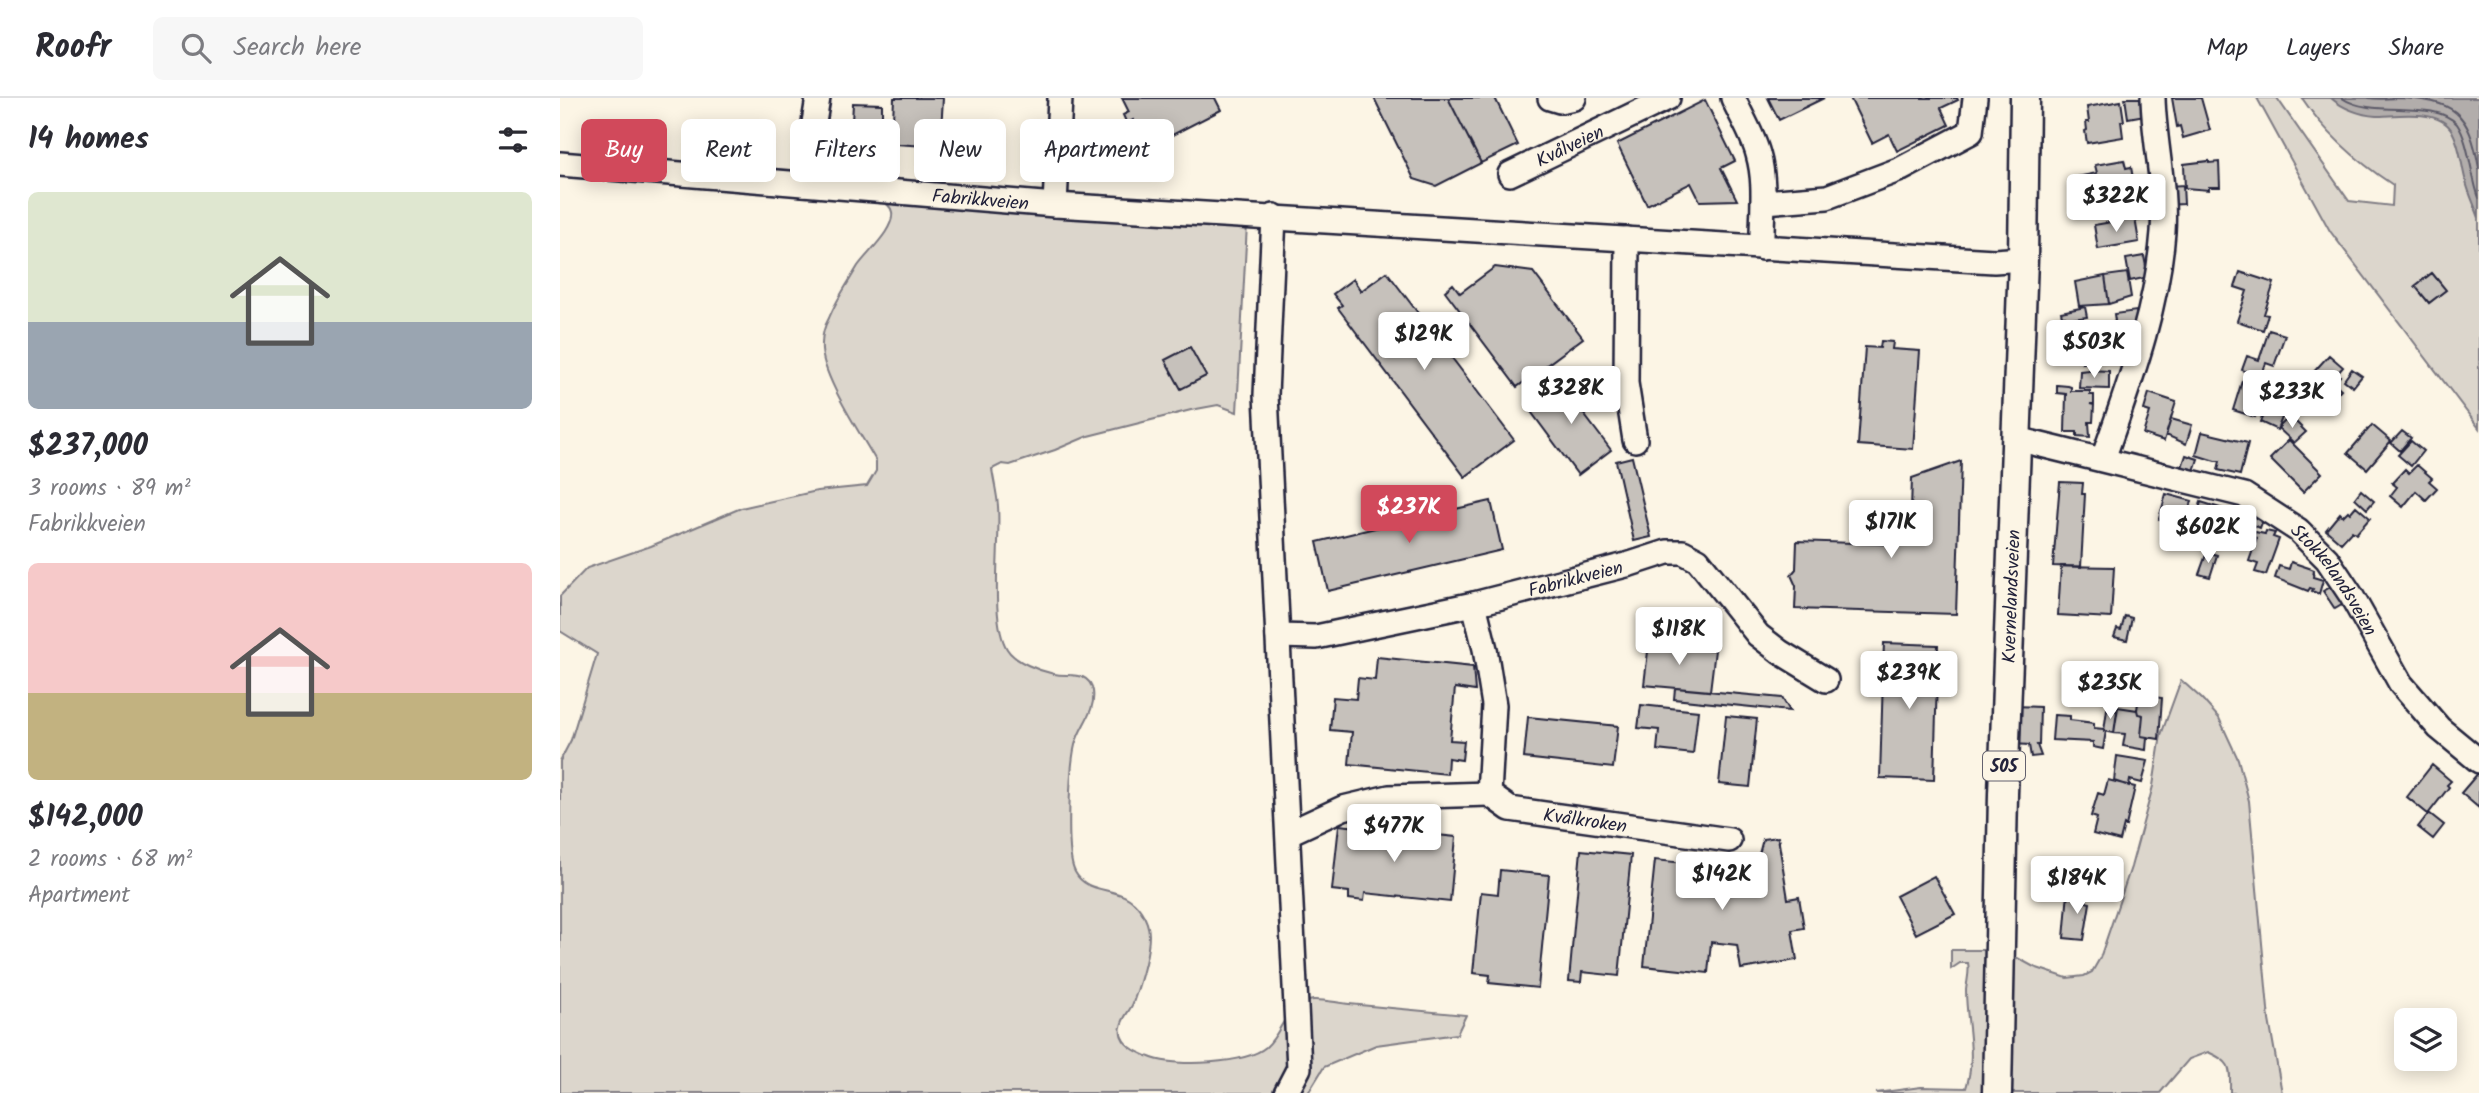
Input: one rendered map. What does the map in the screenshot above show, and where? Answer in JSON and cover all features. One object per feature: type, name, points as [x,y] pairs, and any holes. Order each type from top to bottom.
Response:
[{"type":"main road","name":"Kvernelandsveien","points":[[1997,1093],[2003,794],[2023,259],[2025,98]]},
{"type":"street","points":[[804,184],[818,98]]},
{"type":"street","points":[[1055,205],[1060,98]]},
{"type":"street","points":[[1550,98],[1560,101],[1574,98]]},
{"type":"street","name":"Kvålveien","points":[[1510,174],[1668,98]]},
{"type":"street","points":[[1732,98],[1757,151],[1762,172],[1762,248]]},
{"type":"street","points":[[1764,202],[1827,197],[1901,169],[1972,132],[1975,98]]},
{"type":"street","points":[[2103,459],[2143,341],[2154,296],[2163,230],[2153,98]]},
{"type":"street","name":"Fabrikkveien","points":[[560,164],[1055,205],[1994,261],[2023,259]]},
{"type":"street","points":[[1274,216],[1266,395],[1299,1068],[1286,1093]]},
{"type":"street","points":[[1627,239],[1626,383],[1635,440]]},
{"type":"street","name":"Stokkelandsveien","points":[[2017,439],[2244,495],[2298,530],[2327,559],[2351,595],[2401,684],[2440,729],[2479,761]]},
{"type":"street","name":"Fabrikkveien","points":[[1278,636],[1316,636],[1474,604],[1667,552],[1683,552],[1698,560],[1758,635],[1826,680]]},
{"type":"street","points":[[1289,833],[1343,808],[1390,797],[1489,794],[1494,705],[1474,604]]},
{"type":"street","name":"Kvålkroken","points":[[1489,794],[1510,809],[1729,840]]},
{"type":"shaded area","points":[[2257,98],[2277,98],[2349,201],[2392,206],[2393,185],[2343,146],[2302,98],[2479,98],[2479,428],[2330,231]],"holes":[[[2432,273],[2445,290],[2429,303],[2416,286]]]},
{"type":"shaded area","points":[[881,201],[1247,224],[1237,412],[1218,405],[1191,410],[1088,436],[1055,450],[992,469],[999,521],[997,601],[1002,636],[1007,649],[1022,662],[1048,673],[1083,677],[1091,684],[1092,705],[1077,738],[1073,756],[1069,810],[1070,848],[1075,872],[1081,880],[1125,896],[1142,913],[1148,925],[1149,943],[1144,969],[1133,1003],[1121,1028],[1127,1044],[1163,1061],[1193,1063],[1243,1057],[1266,1047],[1296,1007],[1313,1000],[1466,1015],[1457,1034],[1376,1045],[1324,1067],[1308,1093],[560,1093],[560,761],[571,740],[597,654],[560,631],[560,596],[587,568],[651,546],[741,508],[817,491],[867,486],[876,471],[876,461],[834,387],[823,356],[822,341],[826,324],[842,292],[892,219],[888,205]]},
{"type":"shaded area","points":[[2181,680],[2219,718],[2238,759],[2249,801],[2269,1020],[2282,1093],[2230,1093],[2230,1077],[2226,1063],[2208,1052],[2189,1059],[2160,1093],[1876,1093],[1921,1087],[1966,1088],[1971,1063],[1966,1003],[1969,966],[1968,963],[1960,963],[1951,969],[1951,950],[2003,950],[2034,967],[2067,978],[2092,972],[2100,958],[2131,867],[2153,786],[2161,735]]},
{"type":"water","points":[[2331,98],[2479,98],[2479,218],[2467,186],[2457,143],[2446,124],[2428,116],[2364,114],[2346,108]]},
{"type":"building","points":[[894,98],[943,98],[942,119],[914,119],[914,145],[900,144],[900,119],[893,119]]},
{"type":"building","points":[[1122,98],[1215,98],[1221,110],[1174,134],[1174,119],[1125,119],[1123,115],[1129,112]]},
{"type":"building","points":[[1374,98],[1448,98],[1481,163],[1436,186],[1414,179]]},
{"type":"building","points":[[1448,98],[1495,98],[1518,145],[1481,163]]},
{"type":"building","points":[[1768,98],[1824,98],[1779,120]]},
{"type":"building","points":[[1850,98],[1958,100],[1941,108],[1949,125],[1897,151],[1889,134],[1872,143]]},
{"type":"building","points":[[2125,98],[2143,98],[2145,115],[2128,118]]},
{"type":"building","points":[[2172,98],[2201,98],[2210,130],[2183,138],[2180,126],[2177,127]]},
{"type":"building","points":[[1705,100],[1735,161],[1721,168],[1737,200],[1700,201],[1691,183],[1647,205],[1617,144]]},
{"type":"building","points":[[2121,101],[2123,137],[2087,143],[2087,107]]},
{"type":"building","points":[[853,103],[882,104],[882,119],[852,119]]},
{"type":"building","points":[[2124,160],[2126,168],[2131,167],[2136,196],[2093,203],[2091,191],[2087,192],[2086,187],[2079,189],[2077,177],[2097,173],[2095,165]]},
{"type":"building","points":[[2219,162],[2220,187],[2209,187],[2209,190],[2185,188],[2184,164]]},
{"type":"building","points":[[2183,185],[2184,204],[2164,205],[2169,186]]},
{"type":"building","points":[[2146,202],[2149,219],[2135,221],[2129,205]]},
{"type":"building","points":[[2135,218],[2139,242],[2098,249],[2094,225]]},
{"type":"building","points":[[2144,256],[2148,277],[2130,281],[2126,259]]},
{"type":"building","points":[[1495,267],[1533,272],[1583,338],[1517,387],[1445,291],[1453,284],[1460,293]]},
{"type":"building","points":[[1387,272],[1514,440],[1465,477],[1338,308],[1342,305],[1333,294],[1353,279],[1361,291]]},
{"type":"building","points":[[2240,272],[2274,283],[2264,314],[2268,315],[2263,330],[2237,321],[2247,291],[2235,287]]},
{"type":"building","points":[[2127,273],[2131,297],[2109,304],[2105,276]]},
{"type":"building","points":[[2432,273],[2446,290],[2429,303],[2415,286]]},
{"type":"building","points":[[2105,276],[2109,304],[2079,306],[2075,282]]},
{"type":"building","points":[[2085,307],[2087,317],[2065,320],[2065,316],[2062,316],[2061,312]]},
{"type":"building","points":[[2136,311],[2139,331],[2117,335],[2114,314]]},
{"type":"building","points":[[2113,322],[2119,357],[2082,363],[2076,328]]},
{"type":"building","points":[[2269,330],[2285,335],[2274,366],[2266,363],[2261,377],[2242,370],[2247,356],[2259,360]]},
{"type":"building","points":[[1881,341],[1893,342],[1892,349],[1920,351],[1913,449],[1858,445],[1865,347],[1880,348]]},
{"type":"building","points":[[1190,347],[1206,376],[1181,389],[1165,360]]},
{"type":"building","points":[[2329,355],[2343,367],[2334,383],[2341,389],[2327,405],[2312,392],[2319,383],[2310,376]]},
{"type":"building","points":[[2352,369],[2362,376],[2353,387],[2344,380]]},
{"type":"building","points":[[2080,371],[2109,371],[2109,389],[2079,388]]},
{"type":"building","points":[[2247,377],[2272,385],[2266,404],[2260,402],[2255,417],[2233,410],[2242,381],[2245,382]]},
{"type":"building","points":[[1572,378],[1590,402],[1580,409],[1611,450],[1578,475],[1529,409]]},
{"type":"building","points":[[2057,385],[2071,387],[2071,391],[2090,391],[2090,395],[2094,395],[2094,404],[2090,404],[2094,405],[2093,422],[2089,422],[2090,437],[2077,436],[2077,432],[2065,432],[2066,394],[2057,393]]},
{"type":"building","points":[[2149,393],[2176,402],[2164,441],[2143,434],[2150,412],[2144,410]]},
{"type":"building","points":[[2270,399],[2284,413],[2277,430],[2260,422]]},
{"type":"building","points":[[2290,416],[2306,432],[2294,443],[2278,428]]},
{"type":"building","points":[[2171,419],[2192,425],[2186,444],[2166,435]]},
{"type":"building","points":[[2372,425],[2391,441],[2367,469],[2348,453]]},
{"type":"building","points":[[2402,431],[2411,438],[2400,451],[2391,443]]},
{"type":"building","points":[[2202,432],[2248,443],[2240,475],[2218,470],[2220,461],[2196,455]]},
{"type":"building","points":[[2289,440],[2322,473],[2303,492],[2270,459]]},
{"type":"building","points":[[2411,441],[2423,451],[2411,466],[2398,455]]},
{"type":"building","points":[[2186,455],[2198,459],[2193,474],[2181,470]]},
{"type":"building","points":[[1632,457],[1651,537],[1634,541],[1616,461]]},
{"type":"building","points":[[1961,461],[1956,614],[1795,609],[1796,586],[1791,575],[1796,569],[1797,541],[1910,545],[1912,478]]},
{"type":"building","points":[[2417,465],[2432,478],[2429,481],[2437,488],[2426,500],[2416,491],[2403,507],[2390,496],[2397,487],[2392,483],[2405,469],[2409,473]]},
{"type":"building","points":[[2060,482],[2083,483],[2082,494],[2085,494],[2081,567],[2053,566]]},
{"type":"building","points":[[2361,490],[2374,501],[2367,509],[2355,498]]},
{"type":"building","points":[[2166,494],[2192,501],[2184,529],[2159,519]]},
{"type":"building","points":[[1491,501],[1502,550],[1328,591],[1317,542],[1396,523],[1394,514],[1409,511],[1411,519]]},
{"type":"building","points":[[2201,502],[2223,509],[2214,541],[2191,535]]},
{"type":"building","points":[[2356,506],[2370,518],[2356,534],[2352,531],[2341,543],[2326,530],[2340,513],[2343,516],[2348,511],[2350,513]]},
{"type":"building","points":[[2245,510],[2264,517],[2260,528],[2253,525],[2251,531],[2241,528]]},
{"type":"building","points":[[2266,531],[2275,533],[2273,537],[2279,539],[2266,575],[2255,572],[2258,564],[2249,561],[2257,538],[2253,537],[2255,532],[2265,534]]},
{"type":"building","points":[[2230,534],[2237,536],[2235,543],[2228,541]]},
{"type":"building","points":[[2207,552],[2217,555],[2210,577],[2199,574]]},
{"type":"building","points":[[2291,562],[2314,570],[2313,577],[2323,580],[2319,594],[2312,591],[2313,589],[2308,591],[2275,578],[2279,566],[2289,569]]},
{"type":"building","points":[[2061,566],[2114,567],[2111,618],[2058,615]]},
{"type":"building","points":[[2334,585],[2345,603],[2335,609],[2323,591]]},
{"type":"building","points":[[2125,616],[2132,618],[2127,640],[2114,637],[2117,629],[2121,630]]},
{"type":"building","points":[[1649,643],[1715,650],[1710,691],[1644,685]]},
{"type":"building","points":[[1884,643],[1938,645],[1934,780],[1880,778],[1883,677],[1876,676],[1876,667],[1883,668]]},
{"type":"building","points":[[1377,657],[1473,667],[1475,691],[1455,688],[1450,740],[1464,741],[1462,760],[1448,758],[1447,774],[1349,764],[1352,732],[1330,730],[1333,697],[1356,699],[1358,678],[1375,680]]},
{"type":"building","points":[[1675,688],[1782,698],[1790,711],[1674,699]]},
{"type":"building","points":[[2139,695],[2162,698],[2159,739],[2141,736],[2143,715],[2138,714],[2137,710]]},
{"type":"building","points":[[1641,705],[1698,711],[1693,754],[1657,750],[1659,730],[1638,728]]},
{"type":"building","points":[[2015,706],[2040,707],[2037,745],[2041,756],[2031,757],[2029,745],[2014,744]]},
{"type":"building","points":[[2118,707],[2137,710],[2138,714],[2143,715],[2141,736],[2147,737],[2146,750],[2123,746],[2125,734],[2114,733]]},
{"type":"building","points":[[2107,709],[2117,711],[2114,733],[2104,731]]},
{"type":"building","points":[[2054,715],[2070,716],[2070,720],[2094,723],[2094,728],[2104,729],[2103,749],[2093,747],[2093,742],[2052,740]]},
{"type":"building","points":[[1726,716],[1757,719],[1750,787],[1719,784]]},
{"type":"building","points":[[1528,717],[1618,726],[1613,768],[1524,758]]},
{"type":"building","points":[[2117,756],[2148,761],[2142,783],[2130,780],[2129,786],[2114,781]]},
{"type":"building","points":[[2432,765],[2451,781],[2428,814],[2407,797]]},
{"type":"building","points":[[2479,772],[2479,808],[2461,793]]},
{"type":"building","points":[[2108,780],[2135,787],[2120,841],[2093,834],[2097,818],[2091,816],[2098,793],[2104,795]]},
{"type":"building","points":[[2429,813],[2444,825],[2433,839],[2418,827]]},
{"type":"building","points":[[1339,825],[1456,837],[1450,902],[1365,893],[1364,901],[1349,899],[1349,892],[1332,890]]},
{"type":"building","points":[[1778,837],[1788,899],[1799,897],[1804,928],[1792,930],[1797,960],[1741,969],[1737,945],[1711,942],[1708,973],[1644,966],[1655,860],[1725,867],[1725,863],[1758,858],[1763,839]]},
{"type":"building","points":[[1581,850],[1631,855],[1619,976],[1582,972],[1581,982],[1569,981]]},
{"type":"building","points":[[1500,870],[1549,875],[1538,988],[1489,983],[1490,975],[1473,973],[1481,892],[1498,894]]},
{"type":"building","points":[[1934,876],[1955,914],[1916,934],[1896,896]]},
{"type":"building","points":[[2068,892],[2087,893],[2086,902],[2090,903],[2084,940],[2064,938]]}]
